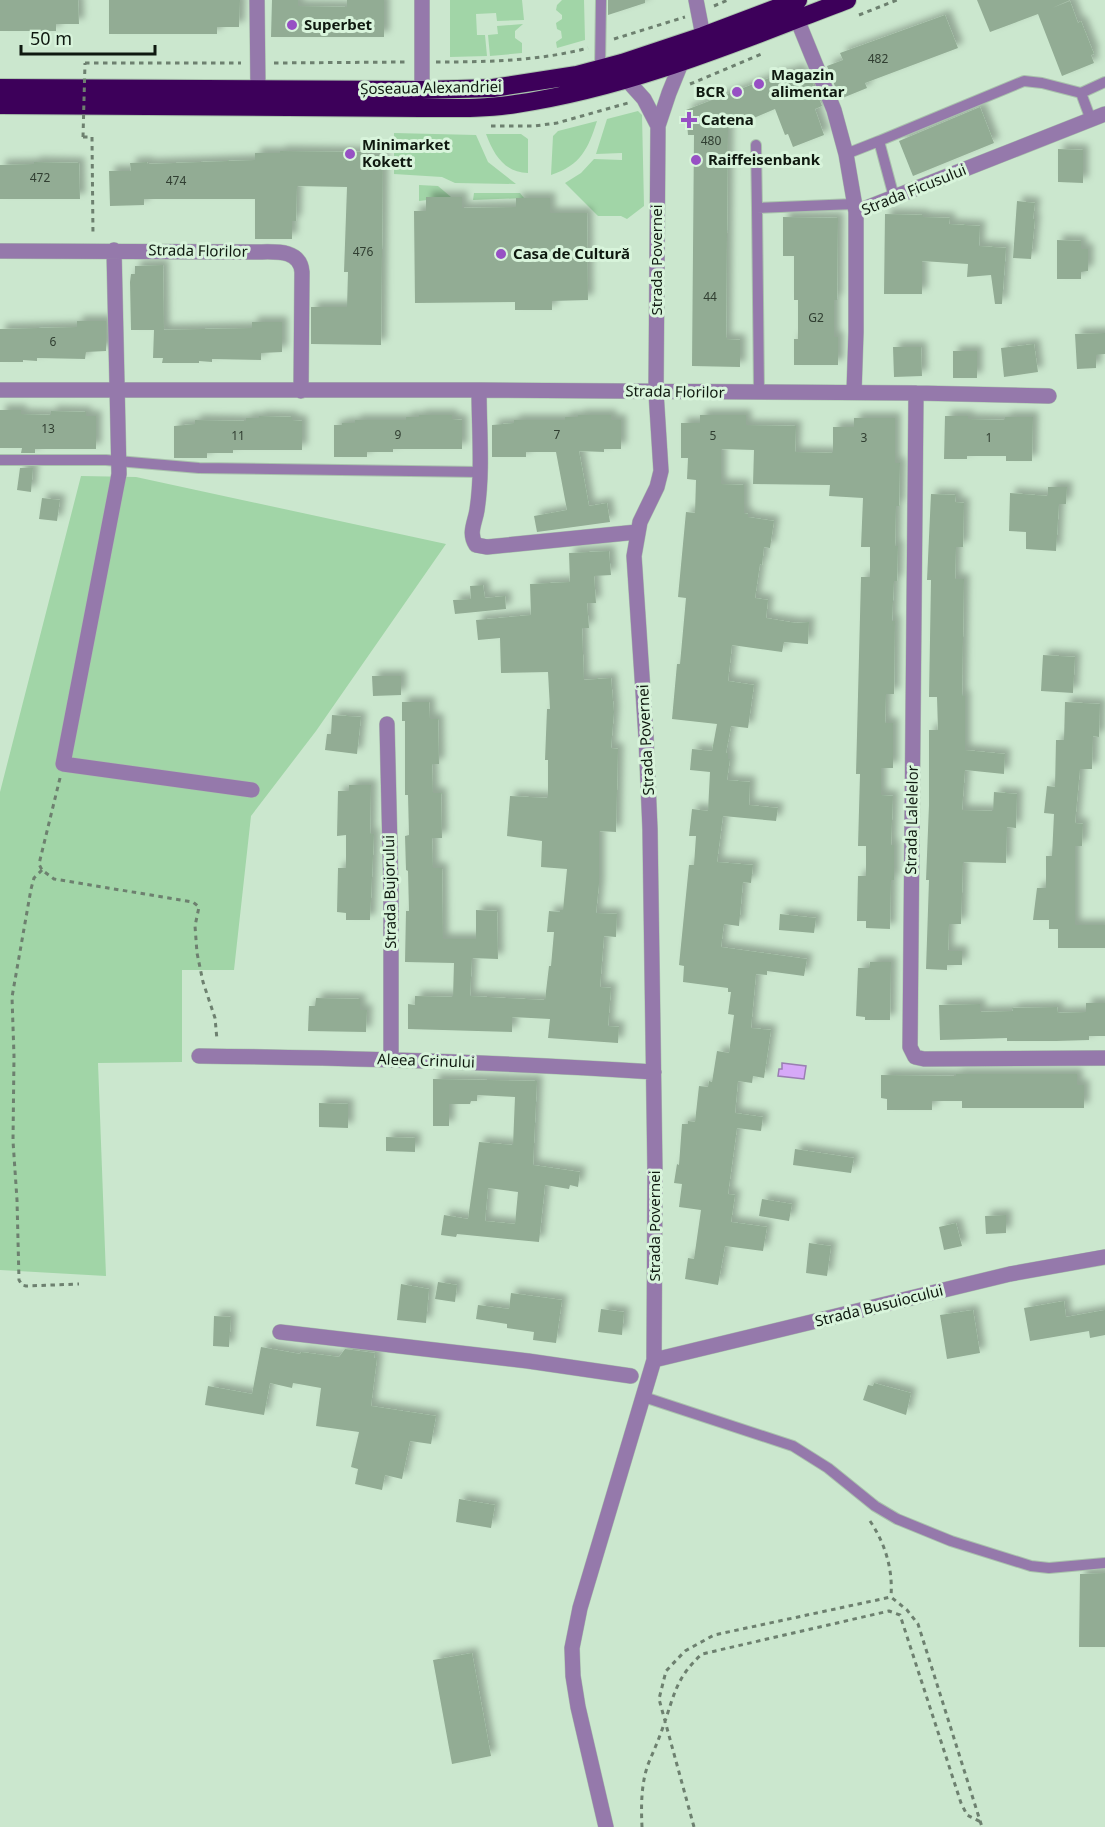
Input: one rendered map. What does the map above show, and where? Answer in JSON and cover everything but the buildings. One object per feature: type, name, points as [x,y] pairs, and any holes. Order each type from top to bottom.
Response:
[{"type":"highway","name":"Șoseaua Alexandriei","points":[[0,88],[422,90],[514,85],[600,69],[703,36],[798,0]]},
{"type":"highway","name":"Șoseaua Alexandriei","points":[[0,105],[263,108],[485,107],[550,98],[626,79],[682,61],[847,0]]},
{"type":"street","points":[[257,0],[258,90]]},
{"type":"street","name":"Șoseaua Alexandriei","points":[[422,90],[423,0]]},
{"type":"street","points":[[696,0],[703,36]]},
{"type":"street","points":[[797,19],[834,110],[846,154],[855,208]]},
{"type":"street","points":[[658,126],[682,61]]},
{"type":"street","points":[[626,79],[644,99],[658,126]]},
{"type":"street","name":"Strada Ficusului","points":[[854,392],[855,208],[894,197],[1098,117]]},
{"type":"street","name":"Strada Povernei","points":[[606,1827],[578,1707],[572,1660],[575,1629],[654,1360],[652,932],[646,737],[634,564],[637,532],[657,487],[661,471],[656,392],[658,126]]},
{"type":"street","points":[[114,250],[119,474],[63,764],[252,790]]},
{"type":"street","name":"Strada Florilor","points":[[0,251],[288,253],[294,256],[302,272],[301,391]]},
{"type":"street","name":"Strada Florilor","points":[[0,390],[854,392],[1049,396]]},
{"type":"street","points":[[479,390],[480,472],[477,510],[472,533],[472,539],[476,545],[487,547],[637,532]]},
{"type":"street","name":"Strada Lalelelor","points":[[916,393],[910,1047],[915,1057],[924,1059],[1105,1058]]},
{"type":"street","name":"Strada Bujorului","points":[[387,724],[391,1059]]},
{"type":"street","name":"Aleea Crinului","points":[[199,1056],[538,1064],[654,1072]]},
{"type":"street","name":"Strada Busuiocului","points":[[654,1360],[990,1279],[1105,1257]]},
{"type":"street","points":[[280,1332],[528,1361],[631,1376]]},
{"type":"lane","points":[[600,69],[602,0]]},
{"type":"lane","points":[[846,154],[1024,81],[1081,93],[1105,82]]},
{"type":"lane","points":[[1081,93],[1098,117]]},
{"type":"lane","points":[[879,141],[894,197]]},
{"type":"lane","points":[[756,145],[759,392]]},
{"type":"lane","points":[[757,208],[855,208]]},
{"type":"lane","points":[[0,460],[120,461],[199,468],[480,472]]},
{"type":"lane","points":[[631,1376],[649,1378]]},
{"type":"lane","points":[[644,1397],[793,1446],[819,1461],[875,1506],[897,1519],[951,1541],[1031,1566],[1048,1568],[1105,1563]]},
{"type":"path","points":[[85,63],[83,137],[92,137],[93,250]]},
{"type":"path","points":[[63,764],[39,864],[42,870],[54,879],[193,902],[199,907],[195,926],[197,953],[203,982],[215,1018],[218,1047]]},
{"type":"path","points":[[42,870],[34,878],[31,890],[12,997],[14,1056],[12,1141],[17,1200],[19,1280],[22,1285],[26,1286],[79,1284]]},
{"type":"path","points":[[865,1513],[882,1539],[892,1581],[891,1597]]},
{"type":"path","points":[[694,1827],[659,1699],[666,1671],[685,1651],[714,1635],[891,1597]]},
{"type":"path","points":[[891,1597],[907,1610],[918,1624],[982,1825]]},
{"type":"path","points":[[642,1827],[641,1806],[648,1764],[665,1721],[672,1695],[689,1665],[702,1654],[889,1611],[900,1615],[961,1803],[968,1815],[982,1825]]},
{"type":"green space","points":[[450,0],[522,0],[524,20],[497,21],[496,13],[476,14],[477,35],[485,35],[487,56],[450,57]]},
{"type":"green space","points":[[562,0],[584,0],[585,40],[557,48],[556,42],[562,38],[556,23],[562,19],[562,15],[556,10]]},
{"type":"green space","points":[[523,24],[515,31],[515,38],[522,43],[522,53],[490,56],[488,35],[498,34],[497,26]]},
{"type":"green space","points":[[638,111],[642,115],[644,206],[627,219],[621,216],[598,216],[565,183],[581,173],[594,159],[622,160],[622,153],[596,154],[607,119]]},
{"type":"green space","points":[[597,121],[582,155],[570,166],[551,175],[553,136],[558,131]]},
{"type":"green space","points":[[394,133],[476,135],[488,162],[516,184],[455,183],[442,177],[394,174]]},
{"type":"green space","points":[[486,134],[521,134],[528,139],[528,173],[506,166],[496,155]]},
{"type":"green space","points":[[419,185],[438,186],[451,197],[419,201]]},
{"type":"green space","points":[[474,193],[520,193],[524,198],[473,200]]},
{"type":"green space","points":[[81,476],[136,477],[446,544],[316,731],[251,816],[234,970],[182,970],[182,1062],[98,1063],[106,1276],[0,1270],[0,792]]},
{"type":"shaded area","points":[[782,1063],[806,1066],[804,1079],[778,1076]]},
{"type":"place","name":"Superbet","points":[[292,25]]},
{"type":"place","name":"Magazin alimentar","points":[[759,84]]},
{"type":"place","name":"BCR","points":[[737,92]]},
{"type":"place","name":"Catena","points":[[689,120]]},
{"type":"place","name":"Minimarket Kokett","points":[[350,154]]},
{"type":"place","name":"Raiffeisenbank","points":[[696,160]]},
{"type":"place","name":"Casa de Cultură","points":[[501,254]]}]
